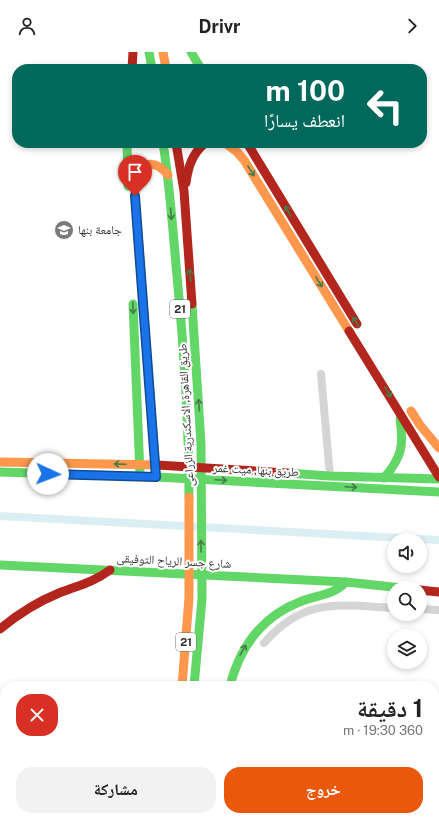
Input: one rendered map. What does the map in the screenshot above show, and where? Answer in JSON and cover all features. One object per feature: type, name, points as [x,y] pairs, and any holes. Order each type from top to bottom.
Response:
[{"type":"main road","points":[[132,64],[133,52]]},
{"type":"main road","points":[[149,52],[151,64]]},
{"type":"main road","points":[[163,52],[165,64]]},
{"type":"main road","points":[[191,52],[198,64]]},
{"type":"main road","points":[[127,148],[132,281]]},
{"type":"main road","name":"طريق القاهرة, الاسكندرية الزراعى","points":[[164,148],[168,176],[183,347],[189,443],[189,598],[182,681]]},
{"type":"main road","name":"طريق القاهرة, الاسكندرية الزراعى","points":[[177,148],[184,191],[201,444],[202,599],[194,681]]},
{"type":"main road","points":[[184,191],[187,169],[196,151],[199,148]]},
{"type":"main road","points":[[232,148],[244,160],[399,410],[439,478]]},
{"type":"main road","points":[[250,148],[362,332]]},
{"type":"main road","points":[[156,477],[134,181],[137,171],[146,165],[157,164],[168,176]]},
{"type":"main road","points":[[133,297],[140,476]]},
{"type":"main road","points":[[407,405],[420,425],[439,448]]},
{"type":"main road","points":[[384,478],[394,466],[402,451],[403,433],[399,410]]},
{"type":"main road","points":[[153,440],[161,454],[173,464],[180,467]]},
{"type":"main road","name":"طريق بنها, ميت غمر","points":[[0,462],[140,464],[330,476],[439,478]]},
{"type":"main road","name":"طريق بنها, ميت غمر","points":[[0,472],[140,476],[439,492]]},
{"type":"main road","name":"شارع جسر الرياح التوفيقى","points":[[0,565],[346,582],[387,586]]},
{"type":"main road","points":[[0,629],[38,603],[69,588],[94,580],[110,570]]},
{"type":"main road","points":[[231,681],[242,651],[262,626],[285,608],[302,601],[336,591],[346,582]]},
{"type":"main road","points":[[427,591],[439,592]]},
{"type":"street","points":[[321,374],[330,476]]},
{"type":"street","points":[[264,643],[272,633],[296,615],[316,608],[337,604],[387,608]]},
{"type":"street","points":[[427,609],[439,610]]},
{"type":"waterway","points":[[0,516],[439,540]]},
{"type":"traffic: fast","points":[[149,52],[151,64]]},
{"type":"traffic: fast","points":[[191,52],[198,64]]},
{"type":"traffic: fast","points":[[127,148],[128,186]]},
{"type":"traffic: fast","points":[[164,148],[168,176],[184,359],[189,497]]},
{"type":"traffic: fast","points":[[138,236],[156,474]]},
{"type":"traffic: fast","points":[[133,304],[140,474]]},
{"type":"traffic: fast","points":[[192,304],[201,444],[202,599],[194,681]]},
{"type":"traffic: fast","points":[[384,478],[395,464],[400,451],[402,437],[400,419]]},
{"type":"traffic: fast","points":[[0,472],[156,477],[439,492]]},
{"type":"traffic: fast","points":[[287,473],[330,476],[439,479]]},
{"type":"traffic: fast","points":[[0,565],[346,582],[387,586]]},
{"type":"traffic: fast","points":[[231,681],[234,671],[247,645],[264,624],[288,607],[336,590],[346,582]]},
{"type":"traffic: slow","points":[[163,52],[165,64]]},
{"type":"traffic: slow","points":[[232,148],[244,160],[349,331]]},
{"type":"traffic: slow","points":[[138,236],[134,181],[137,174],[140,169],[148,164],[158,166],[168,175]]},
{"type":"traffic: slow","points":[[411,411],[420,425],[439,448]]},
{"type":"traffic: slow","points":[[0,462],[157,465]]},
{"type":"traffic: slow","points":[[182,681],[189,598],[189,497]]},
{"type":"traffic: jam","points":[[132,64],[133,52]]},
{"type":"traffic: jam","points":[[177,148],[184,191],[192,304]]},
{"type":"traffic: jam","points":[[186,183],[191,161],[200,148]]},
{"type":"traffic: jam","points":[[250,148],[357,324]]},
{"type":"traffic: jam","points":[[349,331],[439,477]]},
{"type":"traffic: jam","points":[[157,465],[287,473]]},
{"type":"traffic: jam","points":[[0,629],[35,604],[59,593],[92,581],[110,570]]},
{"type":"traffic: jam","points":[[427,591],[439,592]]},
{"type":"place","name":"جامعة بنها","points":[[64,230]]},
{"type":"route","points":[[48,474],[156,477],[135,196]]}]
